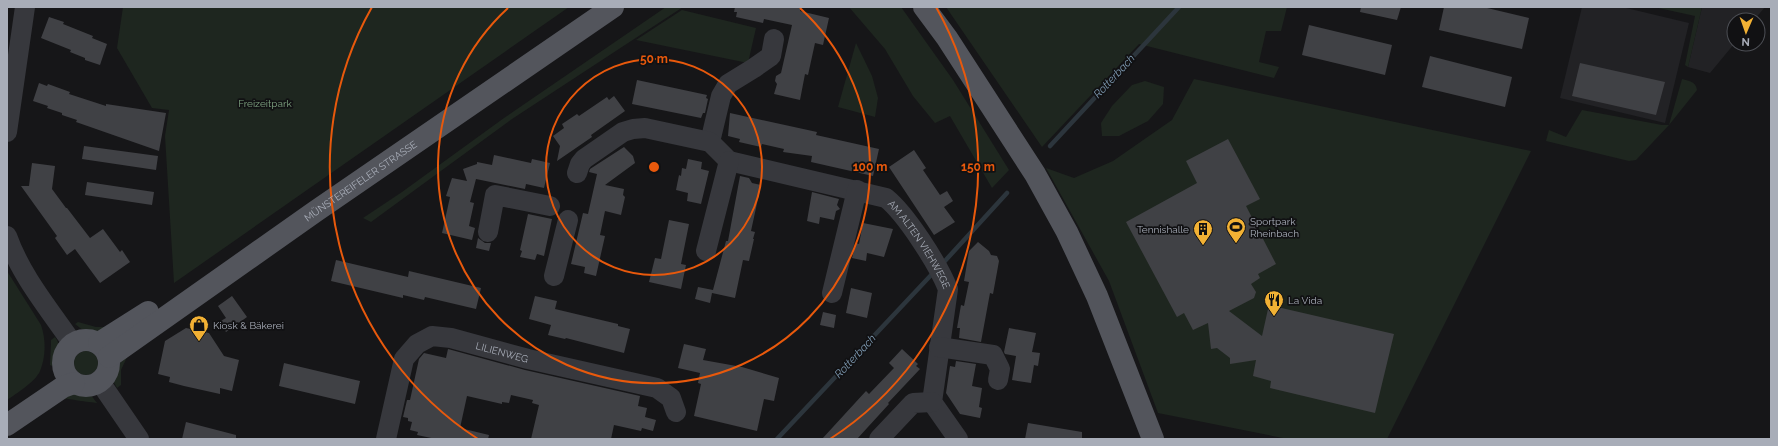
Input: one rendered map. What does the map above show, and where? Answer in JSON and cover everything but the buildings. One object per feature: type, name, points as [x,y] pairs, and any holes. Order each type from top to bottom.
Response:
[{"type":"main road","name":"MÜNSTEREIFELER STRASSE","points":[[104,350],[187,289],[592,7]]},
{"type":"main road","name":"MÜNSTEREIFELER STRASSE","points":[[104,350],[316,211],[612,7]]},
{"type":"main road","points":[[924,7],[1035,174],[1067,232],[1098,296],[1153,439]]},
{"type":"main road","points":[[81,340],[90,340],[104,350],[110,366],[106,375],[100,382],[91,386],[82,386],[69,376],[64,356],[73,344],[81,340]]},
{"type":"main road","points":[[7,411],[69,376]]},
{"type":"main road","points":[[7,425],[63,387],[69,376]]},
{"type":"street","points":[[7,131],[14,38],[24,7]]},
{"type":"street","points":[[710,142],[721,96],[728,84],[771,56],[774,39]]},
{"type":"street","points":[[577,172],[584,159],[623,132],[633,129],[645,128],[710,142],[729,161],[706,251]]},
{"type":"street","name":"AM ALTEN VIEHWEGE","points":[[729,161],[857,190],[886,198],[897,207],[942,274],[948,289],[932,402]]},
{"type":"street","points":[[832,293],[857,190]]},
{"type":"street","points":[[488,232],[495,195],[550,206]]},
{"type":"street","points":[[554,276],[568,220]]},
{"type":"street","points":[[7,236],[22,270],[73,344]]},
{"type":"street","name":"LILIENWEG","points":[[386,439],[404,359],[417,344],[432,336],[451,338],[528,358],[657,388],[671,398],[676,412]]},
{"type":"street","points":[[939,347],[994,355],[1000,369],[998,380]]},
{"type":"street","points":[[100,382],[139,439]]},
{"type":"street","points":[[880,439],[913,404],[932,402],[958,439]]},
{"type":"shaded area","points":[[1582,7],[1622,7],[1689,23],[1665,123],[1560,98]]},
{"type":"shaded area","points":[[1702,7],[1765,7],[1761,12],[1726,12],[1726,52],[1727,52],[1710,73],[1688,67]]},
{"type":"green space","name":"Freizeitpark","points":[[123,7],[569,7],[174,283],[165,136],[169,110],[152,108],[117,48]]},
{"type":"green space","points":[[666,7],[683,7],[512,119],[371,222],[363,218],[402,192],[504,118]]},
{"type":"green space","points":[[849,7],[901,7],[953,80],[1009,170],[992,188],[950,116],[935,123],[913,96],[885,49]]},
{"type":"green space","points":[[946,7],[1287,7],[1281,31],[1266,31],[1259,62],[1279,67],[1274,78],[1139,44],[1042,147]]},
{"type":"green space","points":[[1654,7],[1702,7],[1688,67],[1685,65],[1695,16]]},
{"type":"green space","points":[[682,10],[756,28],[748,63],[636,40]]},
{"type":"green space","points":[[856,43],[872,76],[878,98],[875,117],[838,107]]},
{"type":"green space","name":"Sportpark Rheinbach","points":[[1194,79],[1531,151],[1387,439],[1288,439],[1158,413],[1109,281],[1046,168],[1074,178],[1113,161],[1172,120]]},
{"type":"green space","points":[[1682,79],[1688,80],[1695,85],[1697,90],[1669,125]]},
{"type":"green space","points":[[1145,81],[1164,87],[1163,104],[1148,121],[1119,136],[1102,136],[1101,123],[1112,106],[1132,85]]},
{"type":"green space","points":[[1582,110],[1669,125],[1636,160],[1629,161],[1546,141],[1549,130],[1566,137]]},
{"type":"green space","points":[[7,271],[41,325],[45,348],[42,366],[38,375],[7,400]]},
{"type":"green space","points":[[78,322],[96,327],[107,327],[94,335],[84,331],[75,324]]},
{"type":"green space","points":[[55,337],[59,344],[60,352],[57,360],[52,366],[50,365],[51,340]]},
{"type":"green space","points":[[86,351],[91,352],[97,358],[97,368],[91,374],[86,375],[81,374],[75,368],[74,363],[75,358],[81,352]]},
{"type":"green space","points":[[128,355],[121,370],[121,385],[117,388],[112,379],[116,371],[117,362]]},
{"type":"green space","points":[[76,389],[90,394],[97,403],[63,398]]},
{"type":"waterway","name":"Rotterbach","points":[[1050,146],[1179,7]]},
{"type":"waterway","name":"Rotterbach","points":[[944,262],[1007,193]]},
{"type":"waterway","name":"Rotterbach","points":[[777,439],[933,273]]},
{"type":"place","name":"Sportpark Rheinbach","points":[[1236,244]]},
{"type":"place","name":"Tennishalle","points":[[1203,246]]},
{"type":"place","name":"La Vida","points":[[1274,317]]},
{"type":"place","name":"Kiosk & Bäkerei","points":[[199,342]]}]
